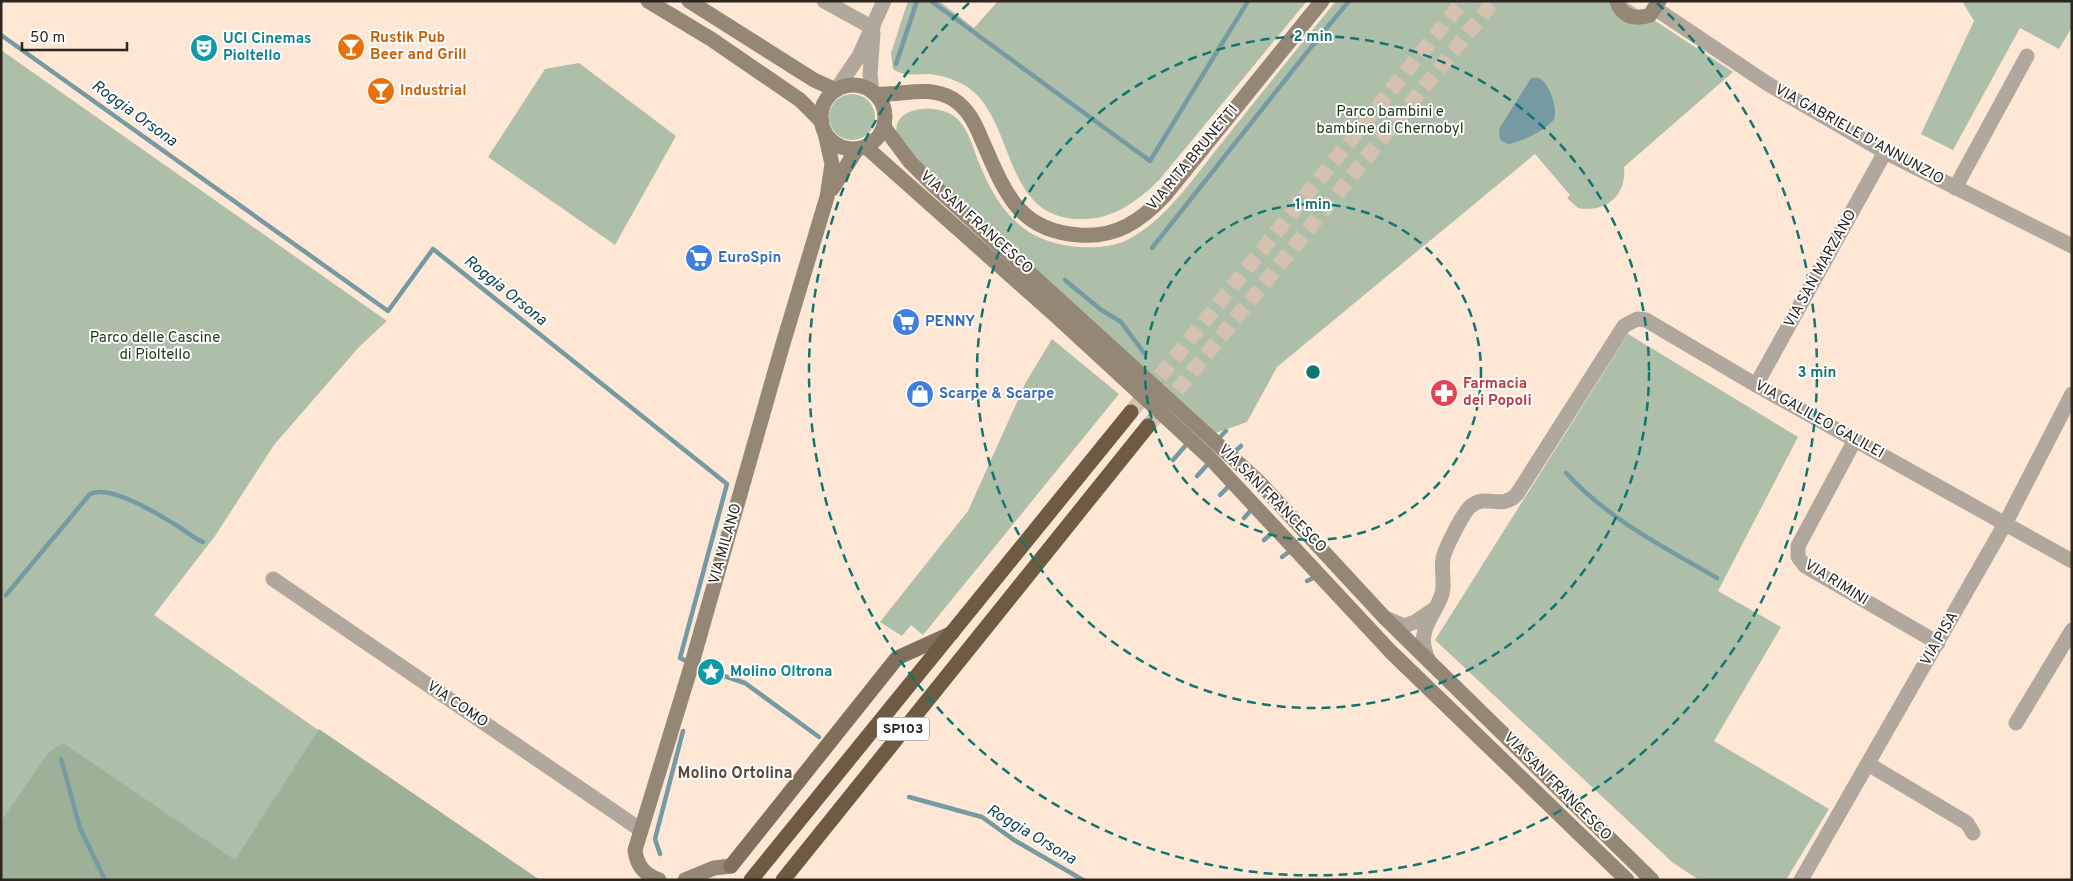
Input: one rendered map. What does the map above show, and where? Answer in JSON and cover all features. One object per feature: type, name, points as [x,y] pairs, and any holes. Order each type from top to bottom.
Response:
[{"type":"highway","name":"SP103","points":[[751,880],[1131,412]]},
{"type":"highway","name":"SP103","points":[[783,880],[1148,426]]},
{"type":"highway","name":"SP103","points":[[795,880],[925,702]]},
{"type":"main road","points":[[732,866],[897,658],[952,633]]},
{"type":"street","points":[[648,1],[745,62],[800,100],[836,145],[845,149],[861,148],[876,140],[884,123],[900,104],[912,97],[943,94]]},
{"type":"street","points":[[689,1],[814,80],[836,90],[855,85],[874,93]]},
{"type":"street","points":[[824,1],[874,28]]},
{"type":"street","points":[[823,128],[824,105],[853,66],[874,28],[884,1]]},
{"type":"street","name":"VIA RITA BRUNETTI","points":[[874,93],[895,94],[924,90],[943,94],[961,106],[972,118],[1006,192],[1024,215],[1041,226],[1057,232],[1086,236],[1111,233],[1138,220],[1165,195],[1322,1]]},
{"type":"street","name":"VIA GABRIELE D'ANNUNZIO","points":[[1617,1],[1622,12],[1636,18],[1650,15],[1658,5],[1768,84],[1885,152],[2072,246]]},
{"type":"street","points":[[874,28],[870,74],[874,93],[883,105],[884,123]]},
{"type":"street","points":[[1956,188],[2027,56]]},
{"type":"street","name":"VIA SAN FRANCESCO","points":[[884,123],[910,162],[932,184],[1258,481],[1385,618],[1652,880]]},
{"type":"street","name":"VIA MILANO","points":[[659,880],[651,877],[641,868],[635,850],[827,197],[832,164],[823,128]]},
{"type":"street","name":"VIA MILANO","points":[[827,197],[861,148]]},
{"type":"street","name":"VIA SAN FRANCESCO","points":[[861,148],[897,177],[1063,322],[1210,458],[1390,652],[1627,880]]},
{"type":"street","name":"VIA SAN MARZANO","points":[[1756,385],[1885,152]]},
{"type":"street","name":"VIA GALILEO GALILEI","points":[[1434,609],[1443,591],[1444,556],[1469,508],[1480,501],[1508,502],[1517,494],[1624,326],[1637,318],[1646,320],[1756,385],[2072,561]]},
{"type":"street","name":"VIA PISA","points":[[1801,880],[2005,524],[2072,394]]},
{"type":"street","name":"VIA RIMINI","points":[[1855,440],[1798,546],[1798,557],[1805,566],[1938,643]]},
{"type":"street","name":"VIA COMO","points":[[273,579],[641,830]]},
{"type":"street","points":[[1385,618],[1404,626],[1415,622],[1434,609]]},
{"type":"street","points":[[1429,661],[1422,641],[1434,609]]},
{"type":"street","points":[[2016,723],[2072,630]]},
{"type":"street","points":[[1868,764],[1967,822],[1973,833]]},
{"type":"street","points":[[692,877],[714,868],[732,866]]},
{"type":"green space","points":[[908,1],[939,1],[974,28],[998,1],[1307,1],[1160,179],[1143,195],[1124,208],[1104,216],[1081,219],[1057,215],[1039,206],[1026,191],[1016,173],[990,113],[973,91],[943,76],[906,74],[893,69],[891,53]]},
{"type":"green space","name":"Parco bambini e bambine di Chernobyl","points":[[1336,1],[1625,1],[1733,72],[1624,167],[1622,186],[1618,194],[1605,205],[1588,209],[1578,208],[1567,198],[1570,195],[1535,154],[1277,367],[1247,422],[1213,434],[930,176],[897,135],[897,125],[901,118],[907,113],[916,110],[937,109],[954,116],[966,130],[985,176],[1002,207],[1026,230],[1058,244],[1084,247],[1115,244],[1127,240],[1142,231],[1168,209]]},
{"type":"green space","points":[[1962,1],[2072,1],[2072,27],[2059,49],[2020,28],[1953,150],[1921,134],[1974,21]]},
{"type":"green space","name":"Parco delle Cascine di Pioltello","points":[[1,50],[387,321],[359,347],[274,445],[215,536],[154,615],[532,880],[1,880]]},
{"type":"green space","points":[[579,63],[676,136],[615,245],[488,157],[545,69]]},
{"type":"green space","points":[[852,94],[865,98],[871,104],[875,117],[871,130],[865,136],[852,140],[839,136],[833,130],[829,117],[833,104],[839,98]]},
{"type":"green space","points":[[1628,334],[1798,437],[1718,591],[1781,627],[1714,741],[1829,809],[1786,880],[1699,880],[1672,862],[1435,640]]},
{"type":"green space","points":[[1052,339],[1119,394],[923,635],[911,625],[902,636],[880,622],[968,511],[1026,382]]},
{"type":"green space","points":[[319,729],[540,880],[1,880],[1,821],[49,752],[63,743],[235,860]]},
{"type":"water","points":[[1531,78],[1541,79],[1548,87],[1554,104],[1554,119],[1546,127],[1533,135],[1508,144],[1500,140],[1499,129]]},
{"type":"waterway","points":[[896,64],[917,1]]},
{"type":"waterway","points":[[931,1],[1150,161],[1248,1]]},
{"type":"waterway","points":[[1152,248],[1349,1]]},
{"type":"waterway","name":"Roggia Orsona","points":[[1,35],[388,311],[433,249],[727,484],[680,658],[700,668],[745,683],[819,737]]},
{"type":"waterway","points":[[1065,280],[1100,309],[1121,322],[1144,353]]},
{"type":"waterway","points":[[1218,439],[1226,431]]},
{"type":"waterway","points":[[1173,460],[1186,445]]},
{"type":"waterway","points":[[1233,453],[1241,446]]},
{"type":"waterway","points":[[1197,476],[1207,465]]},
{"type":"waterway","points":[[1566,473],[1582,489],[1618,518],[1717,578]]},
{"type":"waterway","points":[[1220,495],[1229,486]]},
{"type":"waterway","points":[[6,595],[90,494],[99,492],[109,493],[134,502],[158,514],[203,542]]},
{"type":"waterway","points":[[1244,518],[1252,509]]},
{"type":"waterway","points":[[1264,540],[1272,533]]},
{"type":"waterway","points":[[1282,557],[1290,551]]},
{"type":"waterway","points":[[1307,581],[1313,578]]},
{"type":"waterway","points":[[660,854],[655,839],[683,731]]},
{"type":"waterway","points":[[61,759],[80,828],[105,880]]},
{"type":"waterway","name":"Roggia Orsona","points":[[909,797],[982,817],[1014,840],[1083,880]]},
{"type":"tunnel","points":[[1131,412],[1463,1]]},
{"type":"tunnel","points":[[1148,426],[1494,1]]},
{"type":"place","name":"Rustik Pub Beer and Grill","points":[[351,47]]},
{"type":"place","name":"UCI Cinemas Pioltello","points":[[204,48]]},
{"type":"place","name":"Industrial","points":[[381,91]]},
{"type":"place","name":"EuroSpin","points":[[699,258]]},
{"type":"place","name":"PENNY","points":[[906,322]]},
{"type":"place","name":"Farmacia dei Popoli","points":[[1444,393]]},
{"type":"place","name":"Scarpe & Scarpe","points":[[920,394]]},
{"type":"place","name":"Molino Oltrona","points":[[711,672]]},
{"type":"district","name":"Molino Ortolina","points":[[735,774]]}]
